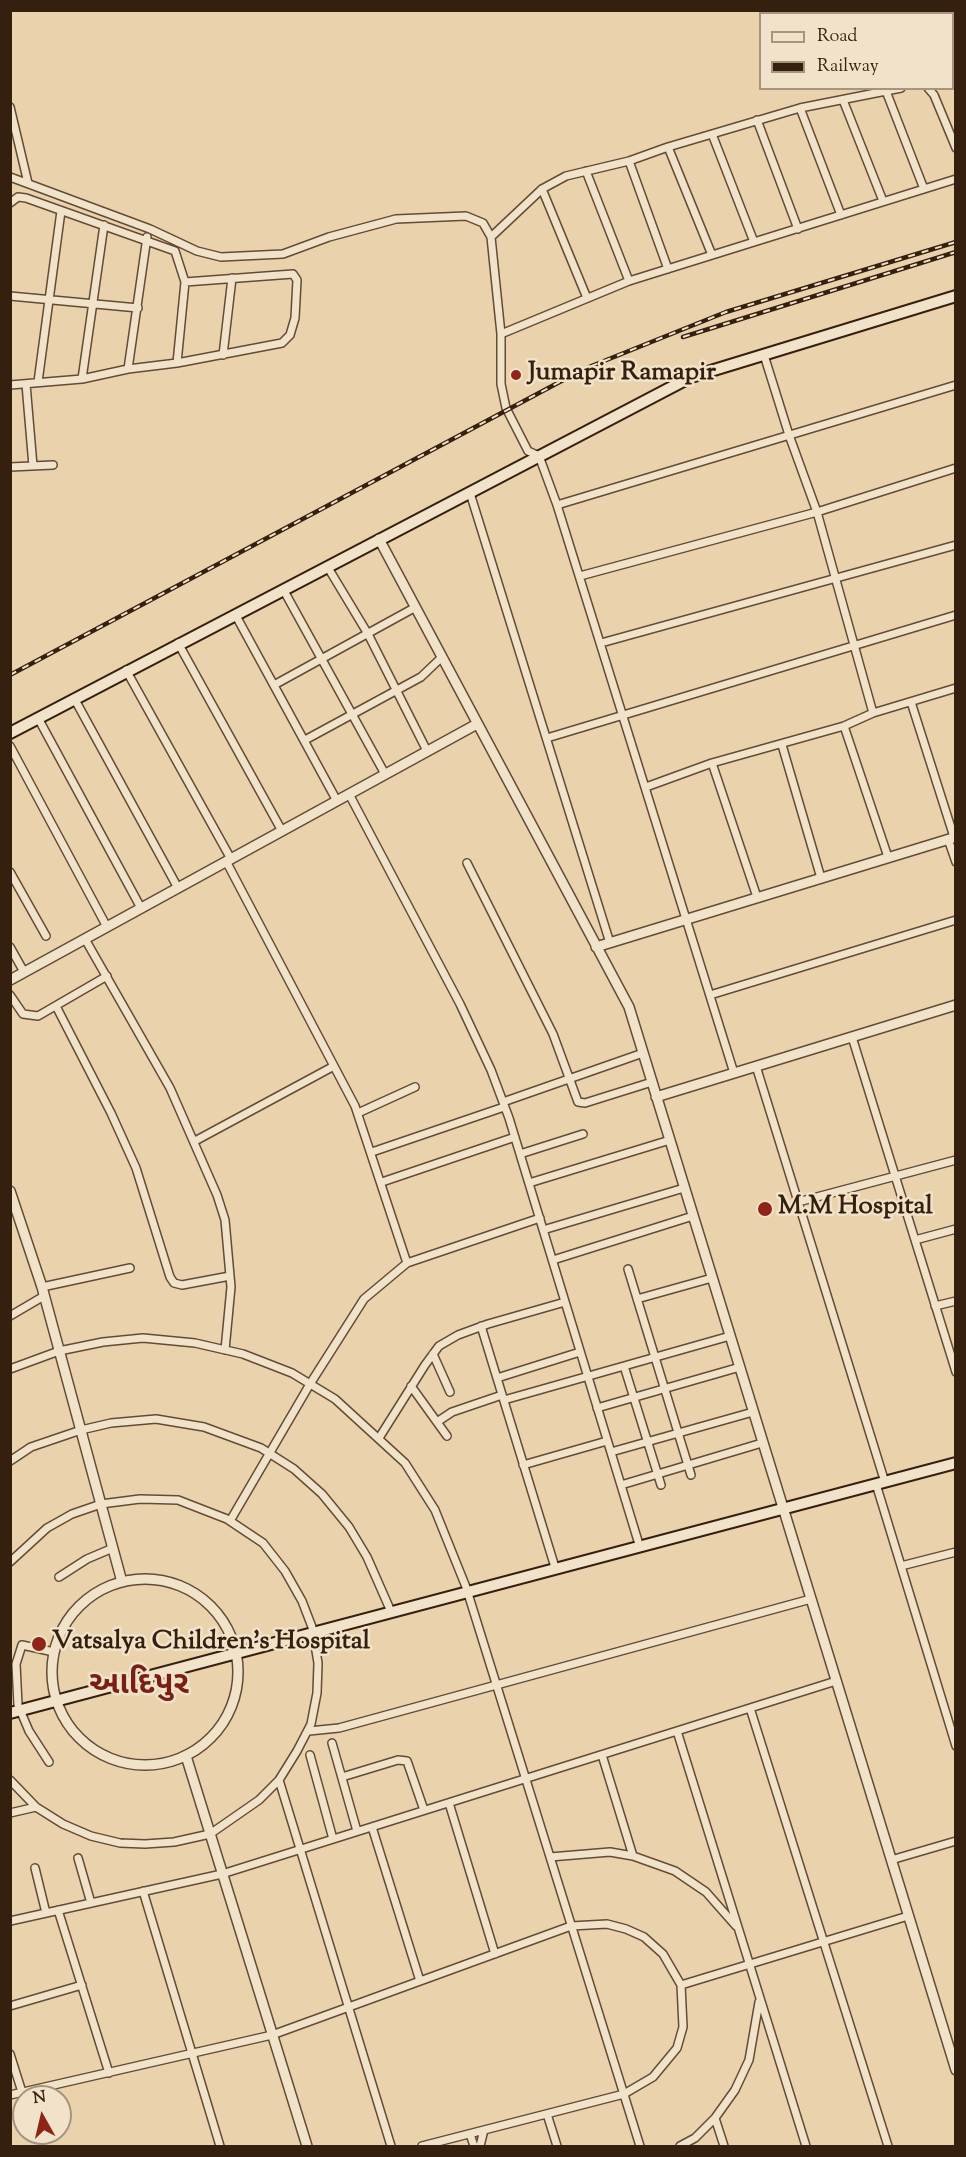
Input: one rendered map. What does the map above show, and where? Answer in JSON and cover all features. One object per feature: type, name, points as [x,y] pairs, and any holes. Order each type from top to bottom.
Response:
[{"type":"main road","points":[[10,733],[126,670],[692,377],[956,296]]},
{"type":"main road","points":[[15,1709],[880,1480],[956,1457]]},
{"type":"main road","points":[[880,1480],[956,1463]]},
{"type":"main road","points":[[313,1630],[389,1607],[466,1590],[554,1563],[782,1506]]},
{"type":"street","points":[[491,237],[542,189],[566,176],[629,161],[668,147],[800,108],[891,90]]},
{"type":"street","points":[[930,90],[934,95],[956,148]]},
{"type":"street","points":[[886,91],[924,189]]},
{"type":"street","points":[[843,100],[883,201]]},
{"type":"street","points":[[10,107],[28,183]]},
{"type":"street","points":[[800,108],[841,215]]},
{"type":"street","points":[[757,120],[798,229]]},
{"type":"street","points":[[712,134],[754,242]]},
{"type":"street","points":[[668,147],[712,255]]},
{"type":"street","points":[[629,161],[668,269]]},
{"type":"street","points":[[585,171],[629,281]]},
{"type":"street","points":[[10,177],[150,229],[196,251],[221,257],[283,254],[329,237],[396,219],[466,216],[483,223],[491,237],[501,334],[501,384],[506,408],[528,451],[539,456],[557,505],[734,1073]]},
{"type":"street","points":[[501,334],[629,281],[956,179]]},
{"type":"street","points":[[542,189],[587,298]]},
{"type":"street","points":[[10,203],[18,197],[26,198],[175,251],[185,282],[177,363]]},
{"type":"street","points":[[38,382],[61,211]]},
{"type":"street","points":[[82,379],[104,225]]},
{"type":"street","points":[[128,369],[146,239],[150,229]]},
{"type":"street","points":[[10,385],[82,379],[128,369],[223,355],[282,344],[290,335],[295,318],[297,280],[293,274],[185,282]]},
{"type":"street","points":[[223,355],[232,278]]},
{"type":"street","points":[[10,296],[138,308]]},
{"type":"street","points":[[764,355],[837,577],[873,713]]},
{"type":"street","points":[[26,384],[33,466]]},
{"type":"street","points":[[557,505],[956,385]]},
{"type":"street","points":[[10,467],[53,465]]},
{"type":"street","points":[[580,576],[817,512],[956,468]]},
{"type":"street","points":[[470,493],[610,942]]},
{"type":"street","points":[[379,539],[629,1007],[956,2070]]},
{"type":"street","points":[[601,643],[956,545]]},
{"type":"street","points":[[327,566],[368,634],[427,751]]},
{"type":"street","points":[[284,589],[385,774]]},
{"type":"street","points":[[274,685],[414,608]]},
{"type":"street","points":[[235,614],[337,801]]},
{"type":"street","points":[[547,738],[956,615]]},
{"type":"street","points":[[178,644],[282,831]]},
{"type":"street","points":[[305,740],[421,677],[442,657]]},
{"type":"street","points":[[126,670],[228,860],[358,1113],[407,1263]]},
{"type":"street","points":[[646,787],[712,763],[844,726],[873,713],[956,688]]},
{"type":"street","points":[[74,698],[178,888]]},
{"type":"street","points":[[911,702],[952,838],[956,862]]},
{"type":"street","points":[[38,718],[141,908]]},
{"type":"street","points":[[10,980],[477,724]]},
{"type":"street","points":[[844,726],[888,857]]},
{"type":"street","points":[[782,745],[821,878]]},
{"type":"street","points":[[10,746],[107,927]]},
{"type":"street","points":[[712,763],[757,897]]},
{"type":"street","points":[[349,794],[460,1004],[504,1104],[638,1541]]},
{"type":"street","points":[[596,947],[952,838]]},
{"type":"street","points":[[467,863],[526,975],[570,1078],[576,1099],[581,1103],[652,1082]]},
{"type":"street","points":[[10,872],[46,936]]},
{"type":"street","points":[[710,994],[956,920]]},
{"type":"street","points":[[86,939],[170,1088],[195,1141],[225,1220],[230,1276],[225,1350]]},
{"type":"street","points":[[10,947],[24,972]]},
{"type":"street","points":[[10,995],[26,1016],[38,1016],[57,1008],[108,976]]},
{"type":"street","points":[[656,1097],[956,1005]]},
{"type":"street","points":[[57,1008],[136,1168],[170,1277],[174,1283],[182,1285],[230,1276]]},
{"type":"street","points":[[852,1037],[955,1370]]},
{"type":"street","points":[[372,1152],[643,1053]]},
{"type":"street","points":[[195,1141],[334,1066]]},
{"type":"street","points":[[756,1066],[880,1480],[901,1566],[956,1746]]},
{"type":"street","points":[[358,1113],[415,1087]]},
{"type":"street","points":[[520,1154],[583,1134]]},
{"type":"street","points":[[382,1182],[515,1137]]},
{"type":"street","points":[[529,1183],[670,1140]]},
{"type":"street","points":[[798,1202],[956,1160]]},
{"type":"street","points":[[543,1230],[684,1188]]},
{"type":"street","points":[[10,1191],[43,1291],[122,1582]]},
{"type":"street","points":[[553,1260],[693,1216]]},
{"type":"street","points":[[230,1521],[310,1384],[364,1299],[407,1263],[540,1218]]},
{"type":"street","points":[[915,1240],[956,1229]]},
{"type":"street","points":[[10,1316],[43,1291],[130,1268]]},
{"type":"street","points":[[628,1269],[691,1475]]},
{"type":"street","points":[[637,1299],[712,1278]]},
{"type":"street","points":[[935,1306],[956,1300]]},
{"type":"street","points":[[380,1438],[411,1386],[440,1346],[458,1335],[481,1326],[565,1302]]},
{"type":"street","points":[[481,1326],[554,1563]]},
{"type":"street","points":[[437,1422],[452,1412],[588,1377],[730,1336]]},
{"type":"street","points":[[10,1369],[59,1351],[103,1342],[143,1338],[195,1343],[225,1350],[282,1369],[335,1399],[405,1463],[435,1510],[466,1590],[640,2146]]},
{"type":"street","points":[[497,1378],[580,1352]]},
{"type":"street","points":[[433,1354],[450,1392]]},
{"type":"street","points":[[624,1366],[661,1485]]},
{"type":"street","points":[[597,1408],[740,1367]]},
{"type":"street","points":[[411,1386],[447,1436]]},
{"type":"street","points":[[611,1452],[753,1412]]},
{"type":"street","points":[[10,1461],[31,1448],[81,1430],[111,1423],[156,1419],[204,1427],[270,1453],[294,1469],[322,1494],[349,1527],[367,1557],[389,1607]]},
{"type":"street","points":[[524,1465],[607,1441]]},
{"type":"street","points":[[621,1485],[762,1443]]},
{"type":"street","points":[[10,1562],[47,1528],[72,1514],[101,1504],[140,1499],[178,1500],[230,1521],[263,1543],[285,1571],[313,1630],[318,1663],[317,1693],[309,1731],[279,1780],[236,1818],[210,1834],[174,1842],[120,1843],[91,1836],[63,1824],[36,1807],[10,1780]]},
{"type":"street","points":[[59,1577],[87,1559],[113,1548]]},
{"type":"street","points":[[901,1566],[956,1552]]},
{"type":"street","points":[[151,1579],[186,1588],[213,1608],[225,1623],[236,1650],[239,1677],[230,1712],[220,1728],[204,1744],[186,1756],[156,1765],[136,1765],[102,1755],[71,1730],[55,1698],[52,1679],[54,1652],[62,1629],[86,1600],[101,1590],[122,1582],[151,1579]]},
{"type":"street","points":[[309,1731],[339,1728],[811,1599]]},
{"type":"street","points":[[49,1762],[15,1709],[16,1664],[19,1646],[25,1645],[54,1652]]},
{"type":"street","points":[[10,1921],[222,1874],[836,1681]]},
{"type":"street","points":[[750,1708],[888,2146]]},
{"type":"street","points":[[676,1731],[806,2146]]},
{"type":"street","points":[[332,1743],[357,1831]]},
{"type":"street","points":[[309,1755],[333,1839]]},
{"type":"street","points":[[602,1755],[633,1856]]},
{"type":"street","points":[[186,1756],[306,2146]]},
{"type":"street","points":[[342,1777],[404,1760],[410,1765],[424,1810]]},
{"type":"street","points":[[279,1780],[391,2146]]},
{"type":"street","points":[[449,1803],[495,1954]]},
{"type":"street","points":[[10,1813],[36,1807]]},
{"type":"street","points":[[372,1827],[420,1981]]},
{"type":"street","points":[[891,1860],[956,1841]]},
{"type":"street","points":[[550,1857],[610,1852],[633,1856],[675,1871],[706,1892],[738,1928]]},
{"type":"street","points":[[78,1858],[91,1903]]},
{"type":"street","points":[[35,1868],[46,1913]]},
{"type":"street","points":[[143,1891],[220,2146]]},
{"type":"street","points":[[58,1910],[109,2073]]},
{"type":"street","points":[[681,1985],[908,1916]]},
{"type":"street","points":[[54,2085],[192,2055],[272,2034],[571,1926],[607,1924],[644,1937],[663,1954],[681,1985],[683,2027],[677,2048],[653,2077],[624,2094],[422,2146]]},
{"type":"street","points":[[10,2006],[82,1985]]},
{"type":"street","points":[[680,2146],[695,2138],[716,2118],[735,2090],[749,2060],[760,1998]]},
{"type":"street","points":[[10,2054],[20,2085]]},
{"type":"street","points":[[547,2114],[557,2146]]},
{"type":"street","points":[[716,2118],[724,2146]]},
{"type":"street","points":[[480,2146],[484,2130]]},
{"type":"street","points":[[470,2134],[474,2146]]},
{"type":"railway","points":[[10,675],[584,369],[726,312],[956,242]]},
{"type":"railway","points":[[683,337],[956,252]]},
{"type":"place","name":"Jumapir Ramapir","points":[[516,375]]},
{"type":"place","name":"M.M Hospital","points":[[765,1209]]},
{"type":"place","name":"Vatsalya Children's Hospital","points":[[39,1644]]},
{"type":"district","name":"આદિપુર","points":[[139,1688]]}]
